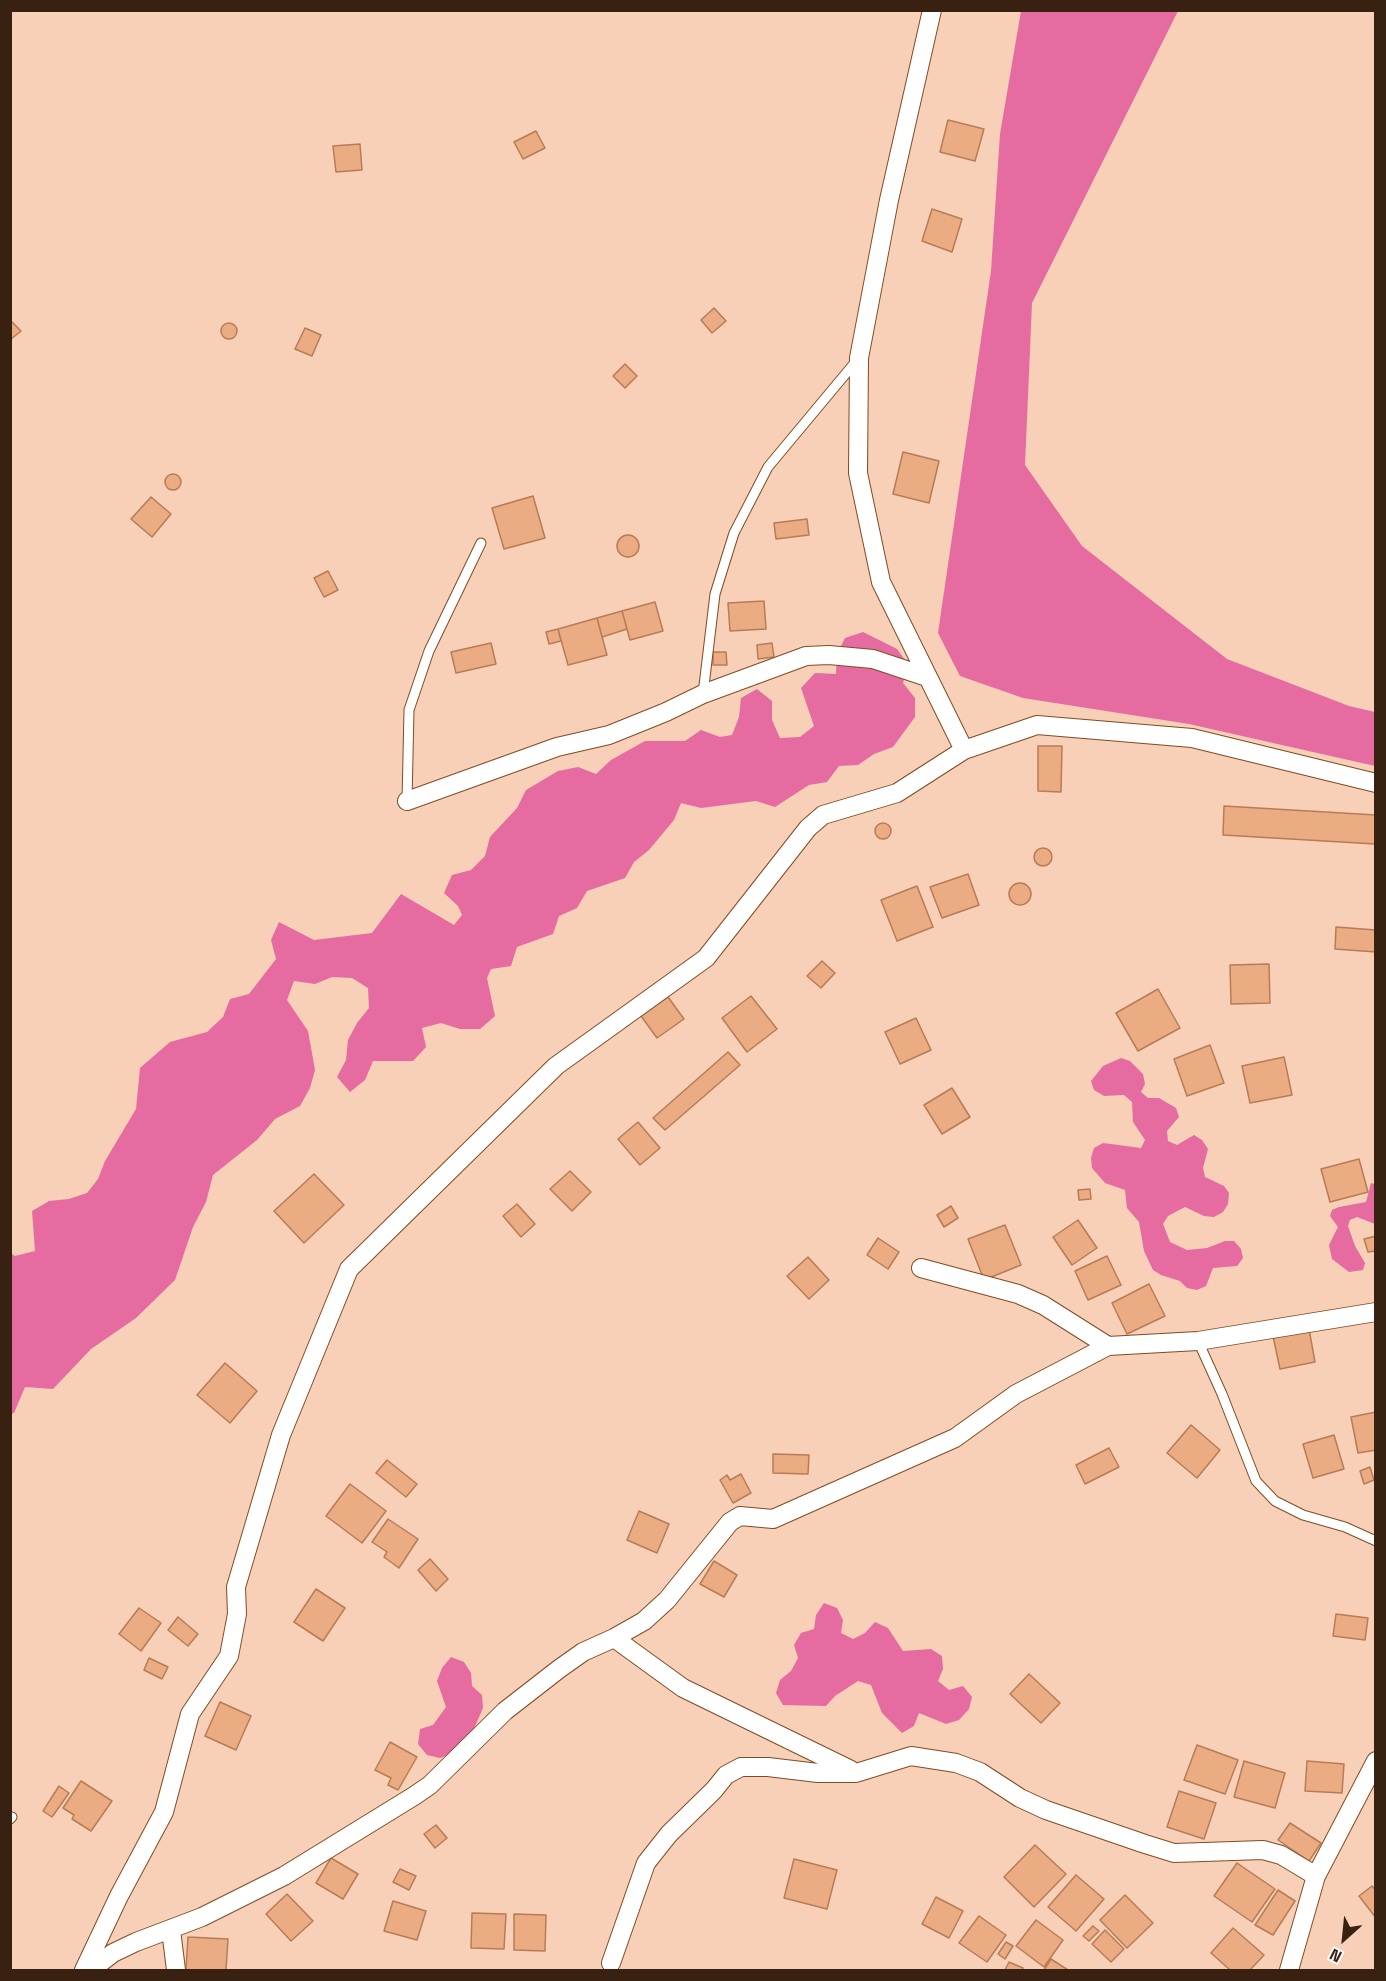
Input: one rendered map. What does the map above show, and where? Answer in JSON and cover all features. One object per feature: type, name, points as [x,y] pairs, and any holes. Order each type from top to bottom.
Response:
[{"type":"street","points":[[932,10],[889,200],[859,358],[858,473],[881,582],[964,750]]},
{"type":"street","points":[[407,801],[557,747],[609,735],[703,694],[806,656],[829,655],[873,659],[927,676]]},
{"type":"street","points":[[84,1971],[119,1896],[164,1812],[190,1714],[229,1656],[237,1614],[236,1587],[280,1435],[349,1269],[556,1066],[706,958],[808,828],[822,815],[897,793],[964,750],[1037,725],[1192,738],[1376,783]]},
{"type":"street","points":[[921,1268],[1018,1294],[1042,1305],[1108,1346]]},
{"type":"street","points":[[91,1971],[121,1949],[171,1930],[284,1876],[430,1785],[514,1704],[583,1652],[644,1621],[667,1600],[730,1522],[740,1516],[773,1519],[955,1438],[1016,1394],[1108,1346],[1198,1341],[1376,1312]]},
{"type":"street","points":[[614,1638],[683,1688],[856,1773]]},
{"type":"street","points":[[611,1963],[646,1863],[669,1834],[726,1775],[741,1767],[768,1767],[818,1773],[856,1773],[911,1756],[956,1763],[980,1772],[1020,1798],[1046,1810],[1145,1844],[1174,1853],[1263,1850],[1281,1856],[1316,1876]]},
{"type":"street","points":[[1289,1971],[1316,1876],[1376,1761]]},
{"type":"street","points":[[171,1930],[176,1971]]},
{"type":"lane","points":[[703,694],[715,594],[734,533],[768,467],[859,358]]},
{"type":"lane","points":[[407,801],[409,710],[429,651],[481,543]]},
{"type":"lane","points":[[1198,1341],[1256,1481],[1275,1501],[1303,1515],[1344,1527],[1376,1541]]},
{"type":"shaded area","points":[[1021,11],[1178,11],[1032,303],[1025,465],[1082,546],[1227,659],[1349,706],[1375,712],[1375,766],[1189,724],[1023,698],[960,676],[938,633],[991,271],[1000,134]]},
{"type":"shaded area","points":[[863,632],[897,649],[908,664],[903,683],[915,698],[915,717],[893,747],[874,754],[858,765],[839,766],[827,782],[809,785],[775,807],[756,801],[701,808],[681,803],[674,820],[649,850],[634,862],[625,878],[587,891],[577,908],[559,916],[553,934],[517,947],[511,966],[491,969],[487,978],[495,1016],[480,1029],[460,1029],[441,1023],[422,1028],[426,1047],[413,1061],[373,1061],[365,1080],[350,1092],[337,1077],[346,1060],[348,1040],[357,1023],[369,1008],[368,988],[352,978],[332,977],[315,984],[294,981],[287,1000],[308,1031],[315,1070],[310,1088],[300,1106],[275,1119],[257,1140],[213,1175],[206,1202],[193,1227],[175,1280],[136,1318],[91,1349],[53,1389],[25,1387],[14,1413],[11,1414],[10,1253],[15,1256],[35,1251],[32,1211],[49,1201],[69,1199],[87,1193],[98,1179],[105,1161],[136,1109],[140,1068],[170,1042],[207,1032],[223,1017],[230,999],[249,994],[276,959],[271,940],[279,922],[314,940],[372,933],[401,894],[454,925],[462,915],[458,906],[444,893],[452,875],[471,870],[485,856],[490,837],[517,808],[526,790],[558,771],[578,767],[596,774],[611,760],[645,741],[685,741],[701,730],[720,737],[732,735],[739,717],[741,698],[757,689],[772,701],[772,720],[780,738],[800,737],[814,726],[801,688],[815,673],[836,674],[837,654],[845,638]]},
{"type":"shaded area","points":[[1121,1058],[1130,1061],[1143,1074],[1145,1084],[1141,1092],[1148,1098],[1159,1098],[1176,1108],[1179,1117],[1167,1131],[1168,1141],[1177,1145],[1194,1135],[1202,1140],[1208,1149],[1203,1168],[1205,1177],[1224,1186],[1229,1193],[1228,1204],[1223,1212],[1214,1217],[1204,1216],[1185,1207],[1168,1216],[1163,1224],[1170,1242],[1187,1250],[1207,1248],[1225,1241],[1234,1241],[1241,1249],[1243,1258],[1237,1266],[1213,1268],[1206,1286],[1197,1290],[1187,1288],[1180,1281],[1153,1270],[1144,1251],[1139,1222],[1127,1208],[1125,1190],[1105,1183],[1092,1168],[1091,1158],[1094,1148],[1103,1143],[1141,1148],[1145,1140],[1133,1122],[1132,1102],[1124,1095],[1104,1096],[1094,1090],[1091,1081],[1103,1066]]},
{"type":"shaded area","points":[[1371,1183],[1375,1184],[1375,1224],[1357,1217],[1350,1220],[1348,1226],[1355,1246],[1365,1263],[1363,1270],[1349,1272],[1332,1259],[1329,1245],[1338,1227],[1330,1216],[1332,1210],[1339,1207],[1366,1202]]},
{"type":"shaded area","points":[[824,1603],[837,1608],[843,1620],[841,1633],[853,1639],[865,1633],[875,1622],[888,1628],[903,1651],[931,1649],[942,1656],[943,1669],[938,1681],[949,1690],[963,1686],[972,1697],[969,1709],[959,1720],[946,1724],[919,1713],[914,1726],[902,1733],[882,1713],[871,1685],[858,1681],[835,1696],[826,1706],[783,1705],[776,1693],[780,1680],[791,1671],[798,1658],[794,1645],[801,1633],[814,1629],[816,1615]]},
{"type":"shaded area","points":[[451,1657],[464,1662],[471,1673],[472,1686],[482,1695],[483,1708],[472,1733],[453,1753],[440,1758],[427,1755],[418,1744],[420,1729],[433,1725],[446,1707],[437,1681],[442,1668]]},
{"type":"building","points":[[948,120],[984,129],[975,161],[940,152]]},
{"type":"building","points":[[536,131],[545,148],[523,159],[514,142]]},
{"type":"building","points":[[360,144],[362,170],[336,172],[333,146]]},
{"type":"building","points":[[932,209],[962,219],[952,252],[922,241]]},
{"type":"building","points":[[714,308],[726,321],[712,333],[701,320]]},
{"type":"building","points":[[10,320],[21,331],[10,340]]},
{"type":"building","points":[[229,323],[235,325],[237,331],[235,337],[229,339],[223,337],[221,331],[223,325]]},
{"type":"building","points":[[305,328],[321,335],[312,356],[295,349]]},
{"type":"building","points":[[625,364],[637,376],[625,388],[613,376]]},
{"type":"building","points":[[903,452],[939,461],[929,503],[893,494]]},
{"type":"building","points":[[170,474],[176,474],[181,482],[179,488],[170,490],[165,485],[165,479]]},
{"type":"building","points":[[533,496],[545,538],[504,549],[492,508]]},
{"type":"building","points":[[151,497],[171,514],[152,537],[131,519]]},
{"type":"building","points":[[807,519],[809,535],[776,539],[774,523]]},
{"type":"building","points":[[628,535],[636,538],[639,546],[636,554],[628,557],[620,554],[617,546],[620,538]]},
{"type":"building","points":[[328,571],[338,590],[324,597],[314,578]]},
{"type":"building","points":[[764,601],[766,629],[730,631],[728,603]]},
{"type":"building","points":[[655,602],[663,631],[630,640],[622,611]]},
{"type":"building","points":[[622,611],[627,629],[602,637],[597,618]]},
{"type":"building","points":[[597,618],[607,655],[568,665],[558,629]]},
{"type":"building","points":[[558,629],[561,641],[549,644],[546,632]]},
{"type":"building","points":[[491,643],[496,664],[456,673],[451,652]]},
{"type":"building","points":[[772,643],[774,657],[758,659],[757,645]]},
{"type":"building","points":[[713,652],[726,652],[727,665],[713,665]]},
{"type":"building","points":[[1038,746],[1062,746],[1061,792],[1038,791]]},
{"type":"building","points":[[1224,806],[1376,815],[1375,844],[1223,835]]},
{"type":"building","points":[[883,823],[891,831],[883,839],[875,831]]},
{"type":"building","points":[[1039,848],[1047,848],[1052,853],[1050,864],[1039,866],[1034,861],[1034,853]]},
{"type":"building","points":[[968,874],[979,905],[942,918],[930,887]]},
{"type":"building","points":[[1020,883],[1028,886],[1031,894],[1028,902],[1020,905],[1012,902],[1009,894],[1012,886]]},
{"type":"building","points":[[917,886],[933,927],[897,941],[881,900]]},
{"type":"building","points":[[1336,927],[1376,930],[1376,952],[1335,949]]},
{"type":"building","points":[[822,961],[835,973],[821,988],[807,976]]},
{"type":"building","points":[[1269,964],[1270,1003],[1231,1004],[1230,965]]},
{"type":"building","points":[[1158,989],[1180,1028],[1138,1051],[1116,1013]]},
{"type":"building","points":[[751,996],[777,1029],[747,1052],[722,1018]]},
{"type":"building","points":[[668,997],[684,1019],[657,1038],[641,1016]]},
{"type":"building","points":[[916,1018],[931,1050],[900,1064],[885,1032]]},
{"type":"building","points":[[1210,1045],[1224,1083],[1187,1096],[1174,1059]]},
{"type":"building","points":[[728,1052],[740,1065],[665,1130],[653,1118]]},
{"type":"building","points":[[1284,1057],[1292,1095],[1250,1103],[1242,1066]]},
{"type":"building","points":[[952,1088],[970,1117],[942,1134],[924,1105]]},
{"type":"building","points":[[638,1122],[660,1148],[640,1165],[618,1139]]},
{"type":"building","points":[[1359,1159],[1368,1192],[1330,1202],[1321,1169]]},
{"type":"building","points":[[570,1171],[591,1192],[572,1211],[550,1189]]},
{"type":"building","points":[[314,1174],[344,1205],[304,1243],[274,1211]]},
{"type":"building","points":[[1090,1189],[1091,1199],[1079,1200],[1078,1190]]},
{"type":"building","points":[[517,1204],[535,1224],[521,1237],[503,1216]]},
{"type":"building","points":[[951,1206],[958,1218],[944,1227],[937,1215]]},
{"type":"building","points":[[1078,1220],[1097,1248],[1072,1265],[1053,1237]]},
{"type":"building","points":[[1005,1225],[1021,1265],[984,1280],[968,1239]]},
{"type":"building","points":[[1376,1236],[1376,1251],[1368,1252],[1364,1239]]},
{"type":"building","points":[[878,1238],[899,1252],[888,1269],[867,1255]]},
{"type":"building","points":[[1107,1256],[1121,1285],[1088,1300],[1075,1271]]},
{"type":"building","points":[[808,1257],[829,1280],[809,1299],[787,1276]]},
{"type":"building","points":[[1149,1284],[1165,1316],[1127,1334],[1112,1303]]},
{"type":"building","points":[[1309,1329],[1315,1362],[1280,1369],[1273,1336]]},
{"type":"building","points":[[225,1363],[257,1391],[230,1423],[197,1395]]},
{"type":"building","points":[[1376,1412],[1376,1450],[1358,1453],[1351,1417]]},
{"type":"building","points":[[1191,1425],[1220,1450],[1197,1478],[1167,1453]]},
{"type":"building","points":[[1334,1435],[1344,1469],[1313,1478],[1303,1444]]},
{"type":"building","points":[[1109,1448],[1119,1467],[1085,1484],[1076,1465]]},
{"type":"building","points":[[773,1454],[809,1455],[808,1474],[773,1473]]},
{"type":"building","points":[[387,1460],[417,1484],[406,1497],[376,1473]]},
{"type":"building","points":[[1370,1467],[1374,1480],[1364,1484],[1360,1471]]},
{"type":"building","points":[[741,1474],[751,1493],[733,1503],[720,1480],[727,1475],[730,1480]]},
{"type":"building","points":[[350,1484],[386,1511],[362,1543],[326,1516]]},
{"type":"building","points":[[639,1511],[669,1524],[657,1553],[627,1540]]},
{"type":"building","points":[[388,1519],[418,1539],[399,1568],[384,1557],[387,1552],[372,1542]]},
{"type":"building","points":[[430,1559],[448,1579],[436,1591],[418,1570]]},
{"type":"building","points":[[714,1561],[737,1575],[724,1597],[700,1584]]},
{"type":"building","points":[[316,1589],[345,1608],[323,1641],[294,1622]]},
{"type":"building","points":[[139,1608],[161,1623],[141,1651],[119,1634]]},
{"type":"building","points":[[1336,1614],[1368,1618],[1365,1640],[1333,1636]]},
{"type":"building","points":[[178,1617],[198,1634],[188,1646],[168,1630]]},
{"type":"building","points":[[149,1658],[168,1667],[162,1679],[144,1670]]},
{"type":"building","points":[[1029,1674],[1060,1703],[1041,1723],[1010,1694]]},
{"type":"building","points":[[220,1702],[251,1716],[236,1750],[205,1736]]},
{"type":"building","points":[[390,1742],[417,1757],[398,1790],[388,1785],[391,1778],[375,1770]]},
{"type":"building","points":[[1197,1745],[1238,1760],[1225,1794],[1184,1780]]},
{"type":"building","points":[[1244,1761],[1285,1773],[1275,1808],[1234,1797]]},
{"type":"building","points":[[1307,1761],[1344,1764],[1342,1793],[1305,1791]]},
{"type":"building","points":[[81,1781],[112,1801],[91,1831],[72,1819],[74,1815],[63,1808]]},
{"type":"building","points":[[59,1786],[69,1793],[52,1817],[43,1811]]},
{"type":"building","points":[[1179,1791],[1216,1803],[1204,1839],[1167,1827]]},
{"type":"building","points":[[1290,1823],[1321,1843],[1309,1861],[1278,1840]]},
{"type":"building","points":[[436,1825],[447,1838],[435,1848],[424,1834]]},
{"type":"building","points":[[1035,1845],[1066,1874],[1034,1907],[1004,1877]]},
{"type":"building","points":[[331,1858],[358,1874],[343,1899],[316,1883]]},
{"type":"building","points":[[794,1859],[837,1870],[827,1909],[784,1898]]},
{"type":"building","points":[[1237,1863],[1275,1889],[1252,1922],[1214,1896]]},
{"type":"building","points":[[400,1869],[416,1876],[409,1890],[393,1882]]},
{"type":"building","points":[[1076,1875],[1104,1899],[1076,1931],[1048,1907]]},
{"type":"building","points":[[1372,1886],[1376,1891],[1376,1918],[1359,1896]]},
{"type":"building","points":[[1278,1890],[1295,1901],[1273,1935],[1255,1925]]},
{"type":"building","points":[[287,1894],[313,1921],[291,1941],[266,1914]]},
{"type":"building","points":[[1125,1895],[1153,1923],[1127,1948],[1100,1920]]},
{"type":"building","points":[[936,1897],[963,1911],[949,1938],[922,1924]]},
{"type":"building","points":[[393,1901],[426,1911],[417,1940],[384,1931]]},
{"type":"building","points":[[472,1913],[506,1914],[504,1949],[471,1948]]},
{"type":"building","points":[[514,1914],[546,1915],[545,1951],[514,1950]]},
{"type":"building","points":[[979,1916],[1006,1935],[987,1962],[959,1943]]},
{"type":"building","points":[[1036,1920],[1063,1940],[1044,1967],[1016,1946]]},
{"type":"building","points":[[1093,1926],[1099,1931],[1089,1941],[1083,1936]]},
{"type":"building","points":[[1233,1928],[1264,1955],[1250,1970],[1230,1970],[1211,1953]]},
{"type":"building","points":[[1105,1930],[1124,1949],[1111,1962],[1092,1944]]},
{"type":"building","points":[[188,1937],[228,1939],[226,1970],[186,1970]]},
{"type":"building","points":[[1006,1942],[1013,1946],[1005,1959],[998,1954]]},
{"type":"building","points":[[1051,1959],[1068,1970],[1044,1970]]},
{"type":"building","points":[[1009,1962],[1023,1968],[1022,1970],[1005,1970]]}]
